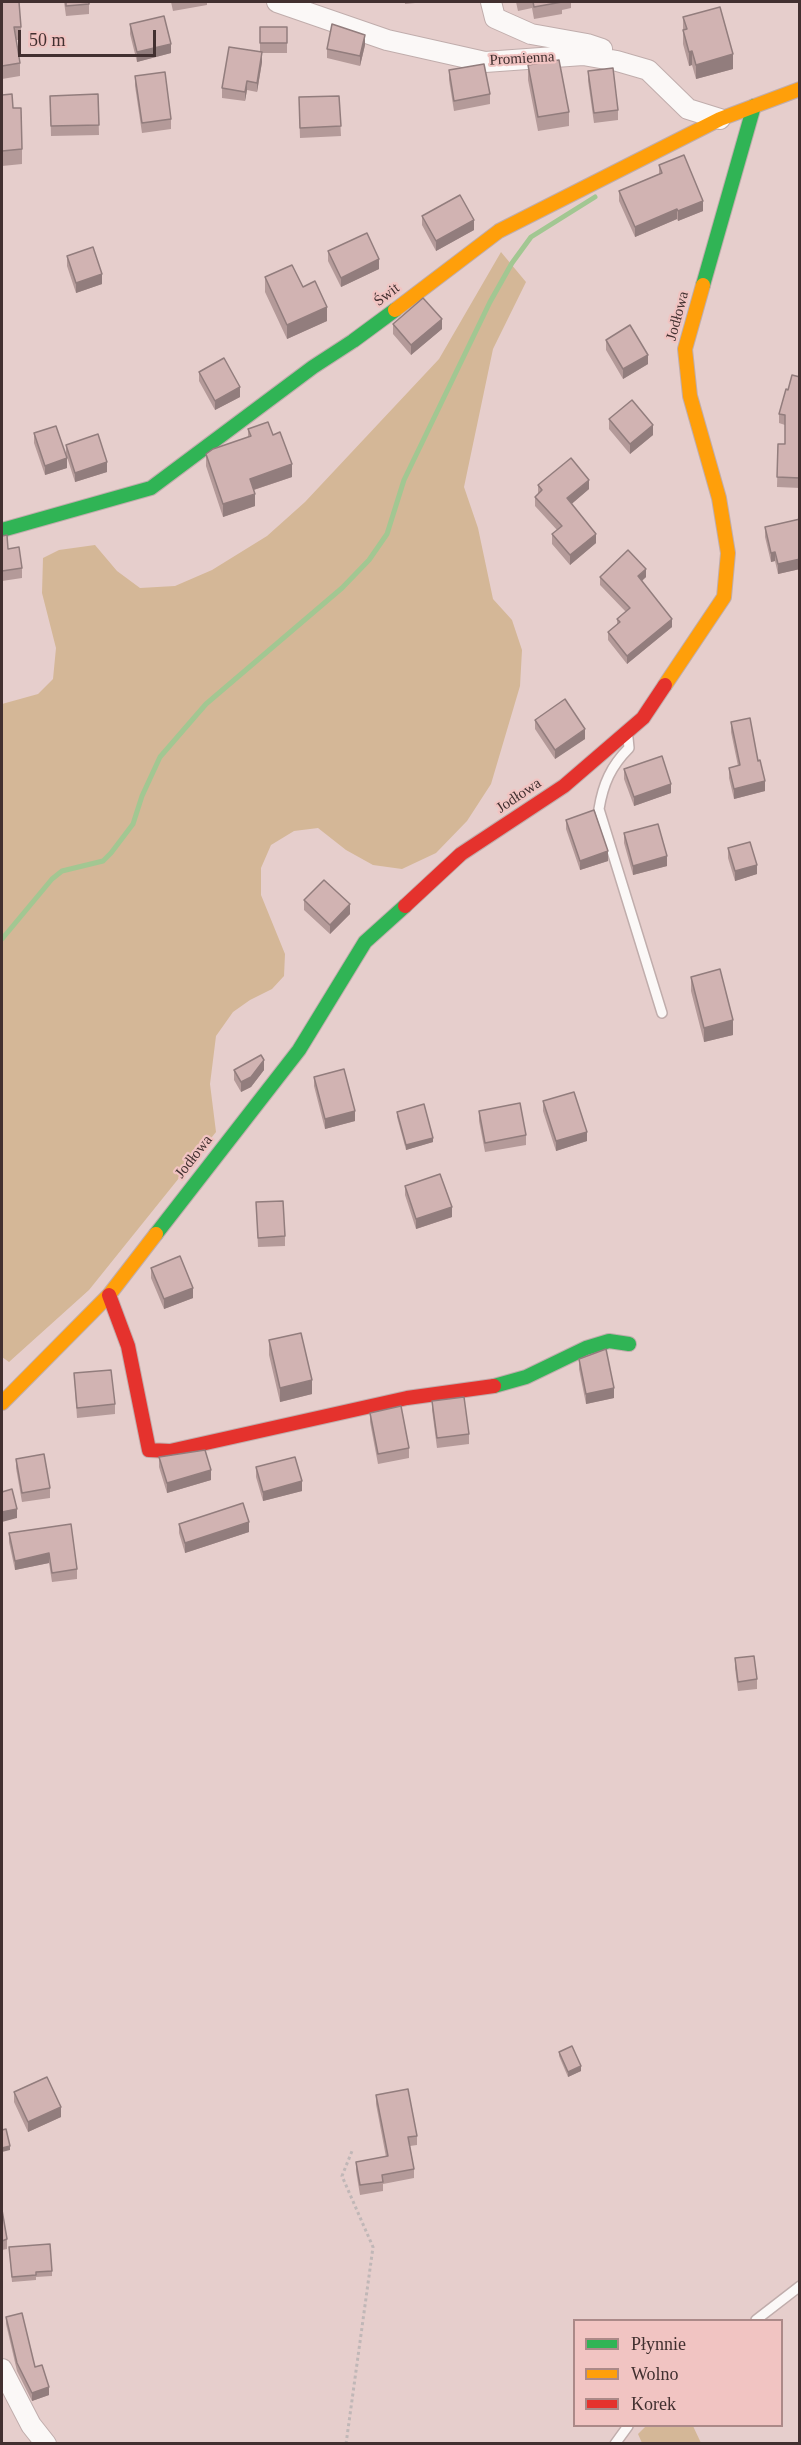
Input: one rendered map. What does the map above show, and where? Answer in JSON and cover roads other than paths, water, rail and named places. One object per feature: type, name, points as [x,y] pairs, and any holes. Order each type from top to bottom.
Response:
[{"type":"street","name":"Promienna","points":[[277,2],[387,40],[485,62],[583,55],[617,61],[648,70],[688,109],[720,119]]},
{"type":"street","points":[[491,2],[495,18],[531,34],[587,44],[609,52],[637,67]]},
{"type":"street","name":"Świt","points":[[2,530],[151,488],[499,231],[720,119],[800,89]]},
{"type":"street","name":"Jodłowa","points":[[2,1403],[110,1295],[299,1050],[365,942],[461,854],[564,786],[643,717],[724,597],[728,553],[719,498],[690,396],[685,349],[754,106]]},
{"type":"street","points":[[110,1295],[128,1346],[149,1450],[170,1451],[407,1398],[494,1386],[526,1377],[586,1348],[609,1341],[628,1344]]},
{"type":"street","points":[[2,2369],[32,2425],[46,2444]]},
{"type":"lane","points":[[628,730],[629,748],[616,761],[603,786],[599,809],[662,1013]]},
{"type":"lane","points":[[757,2319],[800,2286]]},
{"type":"lane","points":[[615,2444],[627,2427]]},
{"type":"waterway","points":[[2,939],[52,879],[62,871],[103,861],[111,853],[133,824],[142,796],[160,757],[206,704],[342,588],[369,560],[387,534],[404,480],[490,302],[512,263],[531,237],[595,197]]}]
